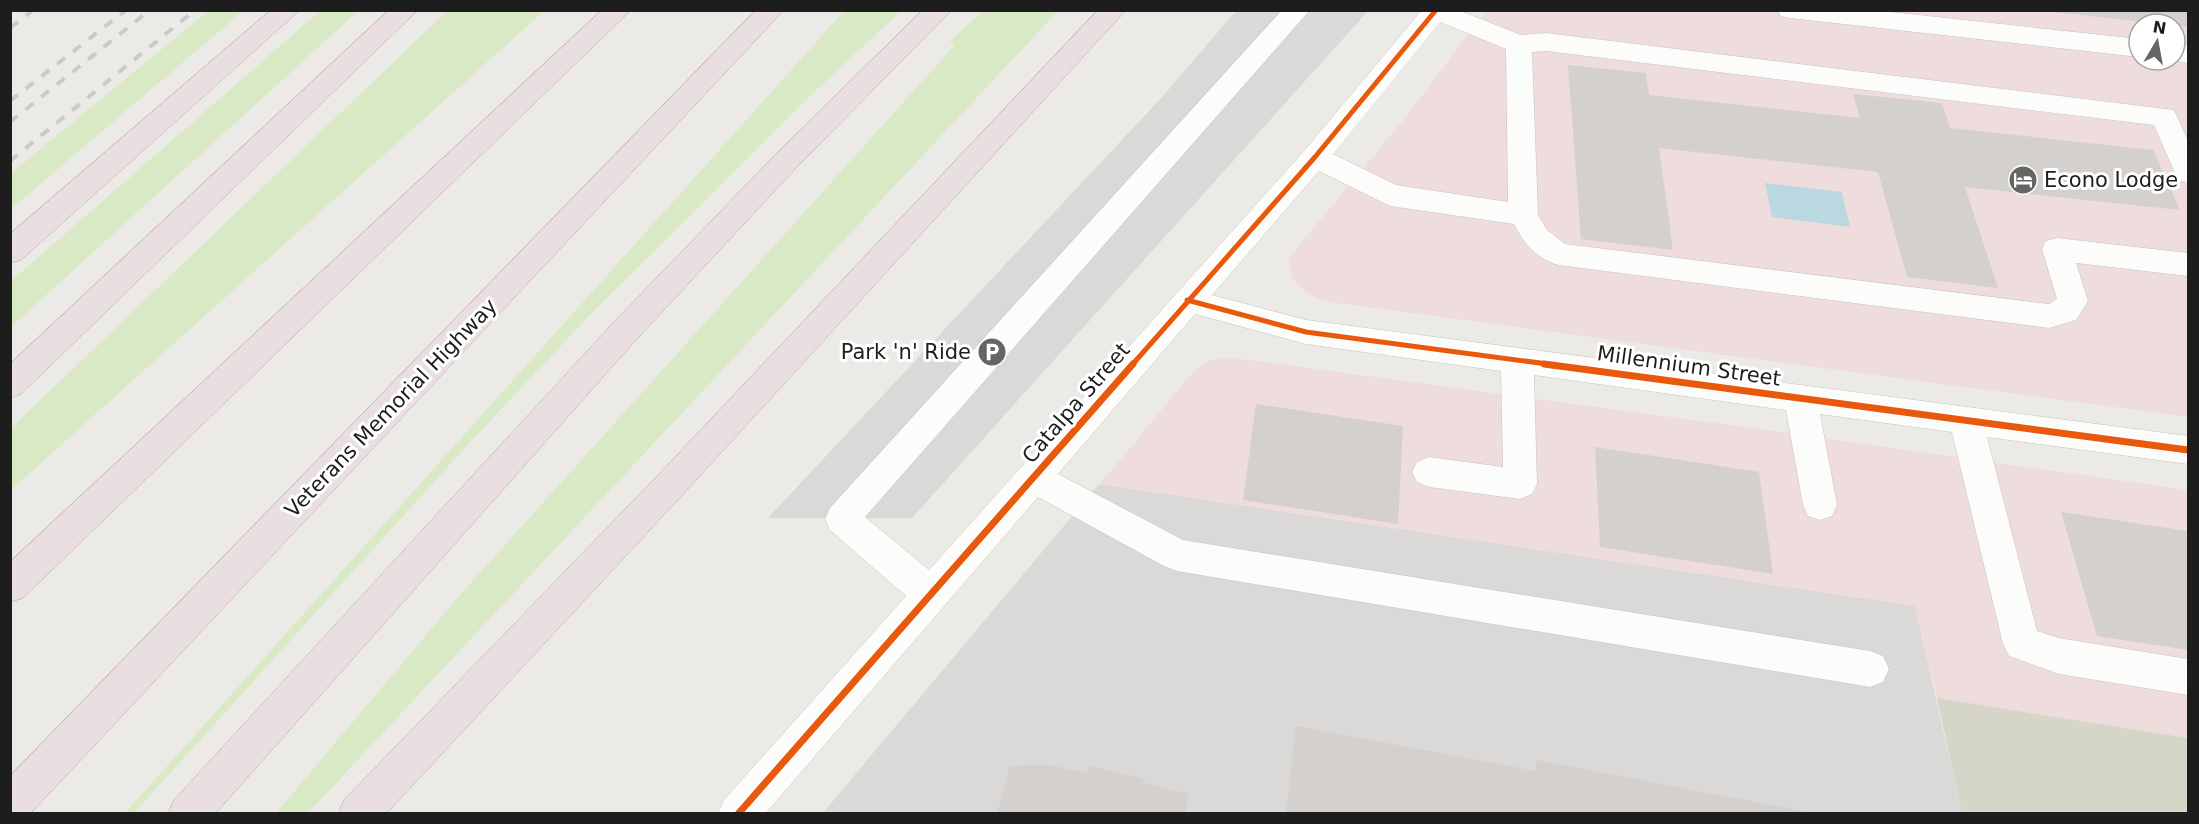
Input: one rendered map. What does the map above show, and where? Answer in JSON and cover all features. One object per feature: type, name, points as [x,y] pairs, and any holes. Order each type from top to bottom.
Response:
[{"type":"highway","points":[[10,252],[287,10]]},
{"type":"highway","points":[[10,385],[405,10]]},
{"type":"highway","points":[[10,586],[618,10]]},
{"type":"highway","name":"Veterans Memorial Highway","points":[[10,805],[771,10]]},
{"type":"highway","points":[[188,813],[624,332],[785,162],[939,10]]},
{"type":"highway","points":[[358,813],[674,481],[1113,10]]},
{"type":"street","points":[[930,594],[842,519],[1298,10]]},
{"type":"street","points":[[1790,10],[2127,47]]},
{"type":"street","points":[[1435,11],[1520,44],[1546,42],[2164,117],[2188,173]]},
{"type":"street","name":"Catalpa Street","points":[[738,813],[1315,157],[1435,11]]},
{"type":"street","points":[[1520,44],[1523,215],[1536,238],[1558,254],[2049,316],[2065,311],[2073,301],[2057,249],[2188,264]]},
{"type":"street","points":[[1315,157],[1390,195],[1523,215]]},
{"type":"street","name":"Millennium Street","points":[[1187,300],[1306,332],[2188,450]]},
{"type":"street","points":[[1429,472],[1520,484],[1517,360]]},
{"type":"street","points":[[1800,398],[1820,505]]},
{"type":"street","points":[[1966,421],[2022,644],[2059,656],[2188,677]]},
{"type":"street","points":[[1033,477],[1177,555],[1870,669]]},
{"type":"shaded area","name":"Park 'n' Ride","points":[[1236,11],[1368,11],[912,518],[768,518],[1164,95]]},
{"type":"shaded area","points":[[1486,11],[2188,11],[2188,417],[1337,303],[1319,299],[1307,293],[1292,279],[1289,262],[1291,255],[1405,118]]},
{"type":"shaded area","points":[[1234,358],[1744,427],[2188,490],[2188,738],[1937,698],[1915,606],[1100,484],[1192,373],[1208,361]]},
{"type":"shaded area","points":[[1099,484],[1915,606],[1962,813],[822,814]]},
{"type":"shaded area","points":[[1937,698],[2188,738],[2188,813],[1962,813]]},
{"type":"green space","points":[[208,11],[243,11],[11,209],[11,173]]},
{"type":"green space","points":[[320,11],[358,11],[11,327],[11,281]]},
{"type":"green space","points":[[447,11],[544,11],[11,490],[11,428]]},
{"type":"green space","points":[[844,11],[901,11],[811,95],[589,316],[473,439],[134,813],[125,813]]},
{"type":"green space","points":[[983,11],[1058,11],[308,813],[276,813],[460,595],[954,46],[950,41]]},
{"type":"water","points":[[1765,183],[1842,192],[1850,227],[1772,217]]},
{"type":"building","points":[[2054,10],[2188,10],[2188,27],[2187,12],[2127,12],[2127,20],[2054,12]]},
{"type":"building","name":"Econo Lodge","points":[[1568,65],[1646,73],[1649,95],[1860,118],[1853,94],[1942,103],[1950,128],[2153,150],[2180,210],[1965,187],[1998,288],[1907,277],[1878,172],[1659,148],[1673,250],[1581,239]]},
{"type":"building","points":[[1256,404],[1403,426],[1398,524],[1243,500]]},
{"type":"building","points":[[1595,447],[1759,472],[1773,574],[1600,547]]},
{"type":"building","points":[[2061,512],[2188,531],[2188,650],[2097,636]]},
{"type":"building","points":[[1296,726],[1536,771],[1536,760],[1818,814],[1286,814]]},
{"type":"building","points":[[1048,765],[1088,773],[1090,766],[1144,779],[1143,783],[1189,794],[1185,814],[997,814],[1010,766]]},
{"type":"railway","points":[[10,28],[33,10]]},
{"type":"railway","points":[[10,101],[126,10]]},
{"type":"railway","points":[[10,122],[150,10]]},
{"type":"railway","points":[[10,161],[195,10]]},
{"type":"cycle path","points":[[738,814],[1315,157],[1436,10]]},
{"type":"cycle path","points":[[1187,300],[1306,332],[2188,450]]},
{"type":"place","name":"Econo Lodge","points":[[2023,180]]},
{"type":"place","name":"Park 'n' Ride","points":[[992,352]]}]
